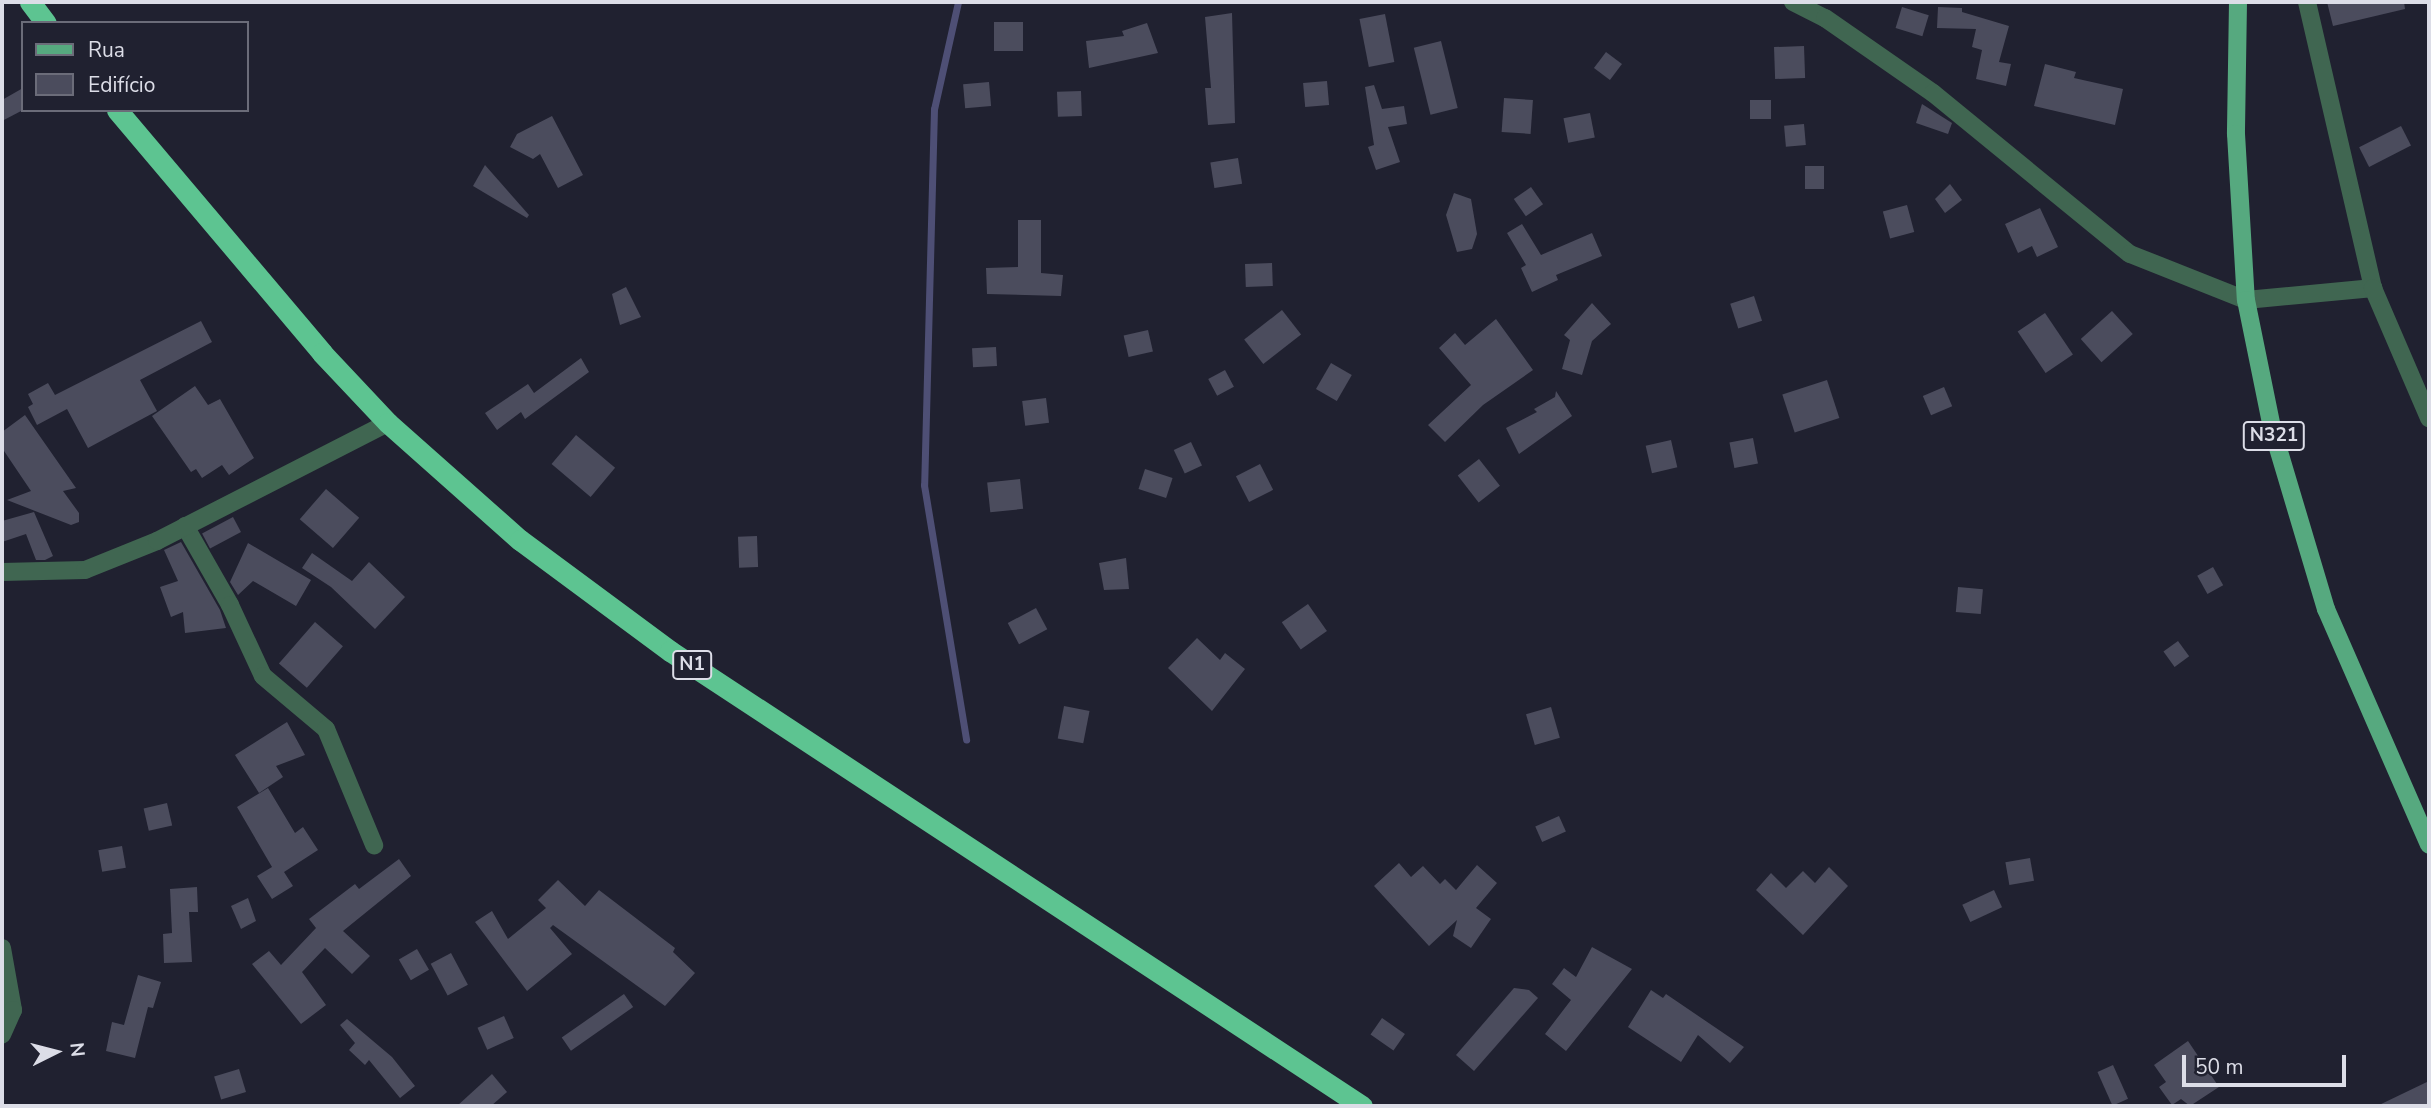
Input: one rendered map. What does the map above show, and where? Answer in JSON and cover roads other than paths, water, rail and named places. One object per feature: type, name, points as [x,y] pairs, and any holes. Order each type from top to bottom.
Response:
[{"type":"highway","points":[[30,2],[44,21]]},
{"type":"highway","name":"N1","points":[[119,112],[322,353],[388,423],[520,540],[670,651],[1362,1106]]},
{"type":"main road","name":"N321","points":[[2238,2],[2236,134],[2246,300],[2272,428],[2296,520],[2326,609],[2429,845]]},
{"type":"street","points":[[1793,2],[1825,18],[1933,93],[2130,254],[2246,300],[2373,288]]},
{"type":"street","points":[[2307,2],[2373,288],[2429,418]]},
{"type":"street","points":[[2,572],[85,570],[185,526],[388,423]]},
{"type":"street","points":[[185,526],[230,605],[264,676],[327,729],[374,845]]},
{"type":"street","points":[[2,948],[13,1010],[2,1035]]},
{"type":"waterway","points":[[958,2],[934,109],[924,485],[966,740]]}]
